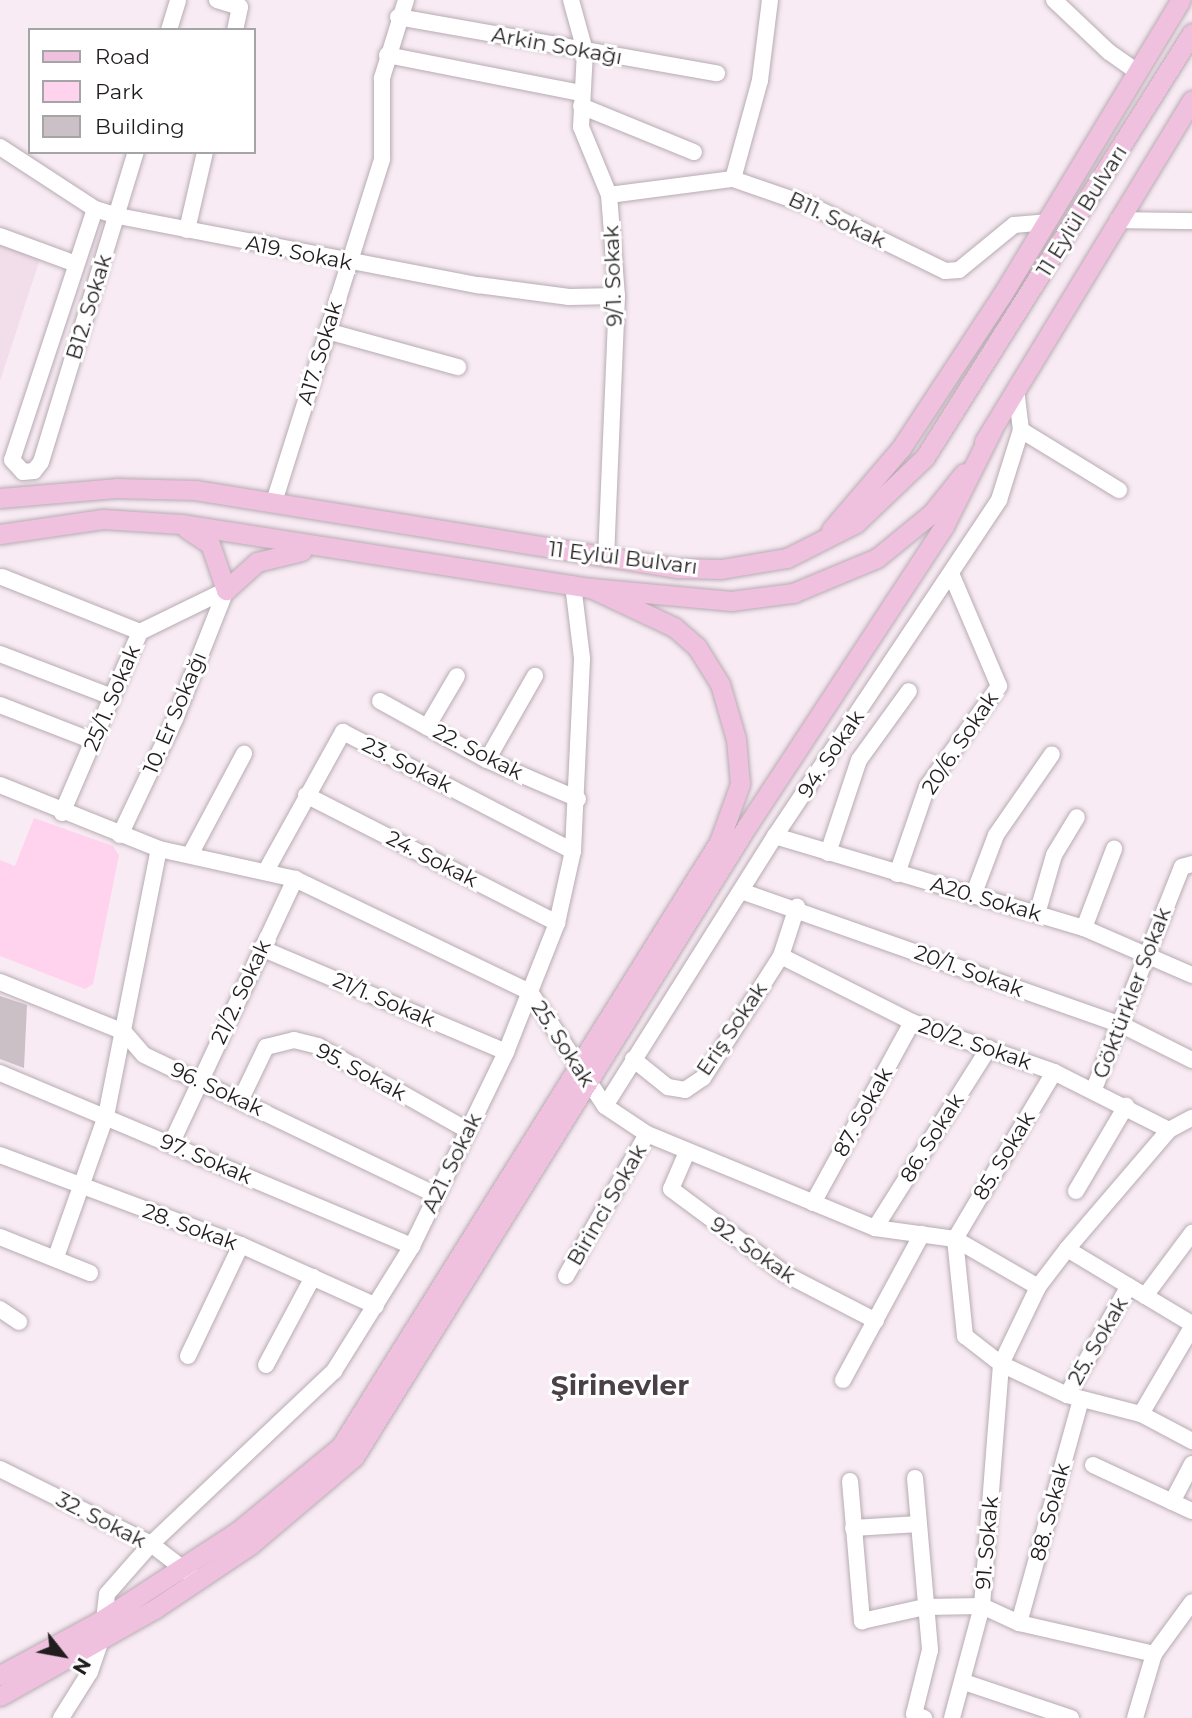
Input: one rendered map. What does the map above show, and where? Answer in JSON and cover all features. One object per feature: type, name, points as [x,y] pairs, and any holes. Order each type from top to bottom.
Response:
[{"type":"main road","points":[[816,546],[901,448],[1047,222],[1181,0]]},
{"type":"main road","name":"11 Eylül Bulvarı","points":[[0,498],[116,488],[195,490],[606,559],[721,569],[787,558],[816,546],[856,523],[925,457],[1192,33]]},
{"type":"main road","name":"11 Eylül Bulvarı","points":[[0,534],[103,519],[181,524],[328,549],[582,586],[731,601],[793,593],[840,576],[877,558],[932,513],[992,430],[1192,100]]},
{"type":"main road","points":[[0,1696],[313,1496],[355,1457],[589,1086],[747,825],[944,526],[992,430]]},
{"type":"main road","points":[[181,524],[210,544],[226,590]]},
{"type":"main road","points":[[226,590],[240,572],[267,557],[328,549]]},
{"type":"main road","points":[[190,1574],[312,1474],[341,1446],[719,842],[740,784],[736,739],[720,684],[697,647],[674,627],[582,586]]},
{"type":"main road","points":[[0,1675],[101,1629]]},
{"type":"street","points":[[170,28],[178,0]]},
{"type":"street","points":[[218,0],[240,7],[235,28]]},
{"type":"street","name":"A17. Sokak","points":[[274,502],[382,159],[387,55],[406,0]]},
{"type":"street","name":"9/1. Sokak","points":[[571,0],[585,51],[581,127],[609,195],[617,296],[606,559]]},
{"type":"street","points":[[1054,0],[1109,52],[1138,72]]},
{"type":"street","points":[[733,178],[760,80],[765,1]]},
{"type":"street","name":"Arkin Sokağı","points":[[398,17],[718,73]]},
{"type":"street","points":[[387,55],[581,100],[694,152]]},
{"type":"street","name":"A19. Sokak","points":[[0,147],[94,209],[118,216],[348,263],[569,297],[617,296]]},
{"type":"street","name":"B12. Sokak","points":[[76,264],[12,460],[23,472],[34,471],[41,462],[118,216],[134,154]]},
{"type":"street","points":[[187,230],[205,154]]},
{"type":"street","name":"B11. Sokak","points":[[609,195],[733,178],[814,207],[945,271],[959,270],[1014,225],[1047,222]]},
{"type":"street","points":[[0,236],[76,264],[94,209]]},
{"type":"street","points":[[1118,219],[1192,221]]},
{"type":"street","points":[[327,331],[458,367]]},
{"type":"street","name":"94. Sokak","points":[[604,1106],[775,836],[952,576],[999,500],[1021,430],[1016,389]]},
{"type":"street","points":[[1021,430],[1119,490]]},
{"type":"street","name":"20/6. Sokak","points":[[897,874],[926,787],[999,686],[952,576]]},
{"type":"street","points":[[2,577],[139,632]]},
{"type":"street","name":"A21. Sokak","points":[[61,1718],[79,1697],[101,1629],[107,1594],[151,1544],[334,1371],[412,1246],[506,1052],[557,923],[573,850],[579,799],[582,586]]},
{"type":"street","name":"25/1. Sokak","points":[[62,813],[139,632],[226,590]]},
{"type":"street","name":"10. Er Sokağı","points":[[120,835],[175,719],[226,590]]},
{"type":"street","points":[[0,654],[112,697]]},
{"type":"street","points":[[427,727],[457,676]]},
{"type":"street","points":[[487,760],[535,676]]},
{"type":"street","points":[[828,853],[859,760],[909,691]]},
{"type":"street","name":"22. Sokak","points":[[380,701],[487,760],[579,799]]},
{"type":"street","points":[[0,705],[93,741]]},
{"type":"street","name":"23. Sokak","points":[[267,869],[343,732],[573,850]]},
{"type":"street","points":[[190,855],[243,754]]},
{"type":"street","points":[[973,896],[996,835],[1052,754]]},
{"type":"street","name":"25. Sokak","points":[[0,785],[62,813],[159,849],[267,869],[295,879],[530,992],[604,1106],[648,1134],[875,1228],[955,1240],[1038,1287]]},
{"type":"street","name":"24. Sokak","points":[[306,795],[557,923]]},
{"type":"street","points":[[1037,914],[1054,855],[1077,817]]},
{"type":"street","name":"A20. Sokak","points":[[775,836],[1084,928],[1192,975]]},
{"type":"street","points":[[56,1256],[85,1188],[106,1116],[159,849]]},
{"type":"street","points":[[1084,928],[1114,849]]},
{"type":"street","name":"Göktürkler Sokak","points":[[1094,1089],[1122,1025],[1146,955],[1182,867],[1192,864]]},
{"type":"street","name":"21/2. Sokak","points":[[171,1144],[295,879]]},
{"type":"street","name":"20/1. Sokak","points":[[741,891],[797,907],[1122,1025],[1192,1060]]},
{"type":"street","name":"Eriş Sokak","points":[[633,1059],[668,1087],[685,1090],[703,1078],[781,956],[797,907]]},
{"type":"street","name":"21/1. Sokak","points":[[261,947],[506,1052]]},
{"type":"street","name":"20/2. Sokak","points":[[781,956],[912,1022],[989,1048],[1094,1089],[1169,1130]]},
{"type":"street","name":"96. Sokak","points":[[0,982],[124,1032],[144,1055],[241,1099],[436,1195]]},
{"type":"street","name":"87. Sokak","points":[[813,1203],[912,1022]]},
{"type":"street","name":"95. Sokak","points":[[241,1099],[266,1047],[294,1040],[318,1046],[467,1130]]},
{"type":"street","name":"86. Sokak","points":[[875,1228],[989,1048]]},
{"type":"street","name":"85. Sokak","points":[[955,1240],[1054,1072]]},
{"type":"street","name":"97. Sokak","points":[[0,1073],[412,1246]]},
{"type":"street","points":[[1076,1191],[1126,1106]]},
{"type":"street","points":[[1001,1364],[1038,1287],[1067,1249],[1169,1130],[1192,1118]]},
{"type":"street","name":"Birinci Sokak","points":[[566,1276],[648,1134]]},
{"type":"street","name":"92. Sokak","points":[[687,1152],[671,1189],[787,1275],[876,1321]]},
{"type":"street","name":"28. Sokak","points":[[0,1155],[241,1245],[376,1306]]},
{"type":"street","points":[[1145,1296],[1192,1233]]},
{"type":"street","points":[[843,1380],[922,1234]]},
{"type":"street","points":[[0,1237],[56,1256],[90,1273]]},
{"type":"street","points":[[955,1240],[957,1298],[965,1336],[1001,1364],[1074,1398],[1141,1414],[1192,1441]]},
{"type":"street","points":[[188,1356],[241,1245]]},
{"type":"street","points":[[1067,1249],[1192,1326],[1141,1414]]},
{"type":"street","points":[[266,1365],[313,1277]]},
{"type":"street","name":"25. Sokak","points":[[1074,1398],[1129,1286]]},
{"type":"street","points":[[0,1310],[19,1322]]},
{"type":"street","name":"91. Sokak","points":[[952,1718],[964,1682],[982,1606],[1001,1364]]},
{"type":"street","name":"88. Sokak","points":[[1019,1623],[1074,1398]]},
{"type":"street","points":[[1172,1502],[1192,1464]]},
{"type":"street","points":[[1093,1465],[1192,1511]]},
{"type":"street","name":"32. Sokak","points":[[0,1469],[151,1544],[190,1574]]},
{"type":"street","points":[[915,1478],[930,1650],[914,1714],[924,1718]]},
{"type":"street","points":[[850,1481],[862,1621],[925,1607],[982,1606],[1019,1623],[1154,1654]]},
{"type":"street","points":[[853,1528],[919,1524]]},
{"type":"street","points":[[1135,1718],[1154,1654],[1192,1602]]},
{"type":"street","points":[[964,1682],[1071,1718]]},
{"type":"shaded area","points":[[0,244],[40,259],[0,381]]},
{"type":"green space","points":[[34,818],[113,846],[119,855],[93,984],[85,989],[0,956],[0,860],[15,866]]},
{"type":"building","points":[[0,996],[27,1005],[24,1068],[0,1059]]},
{"type":"district","name":"Şirinevler","points":[[620,1385]]}]
